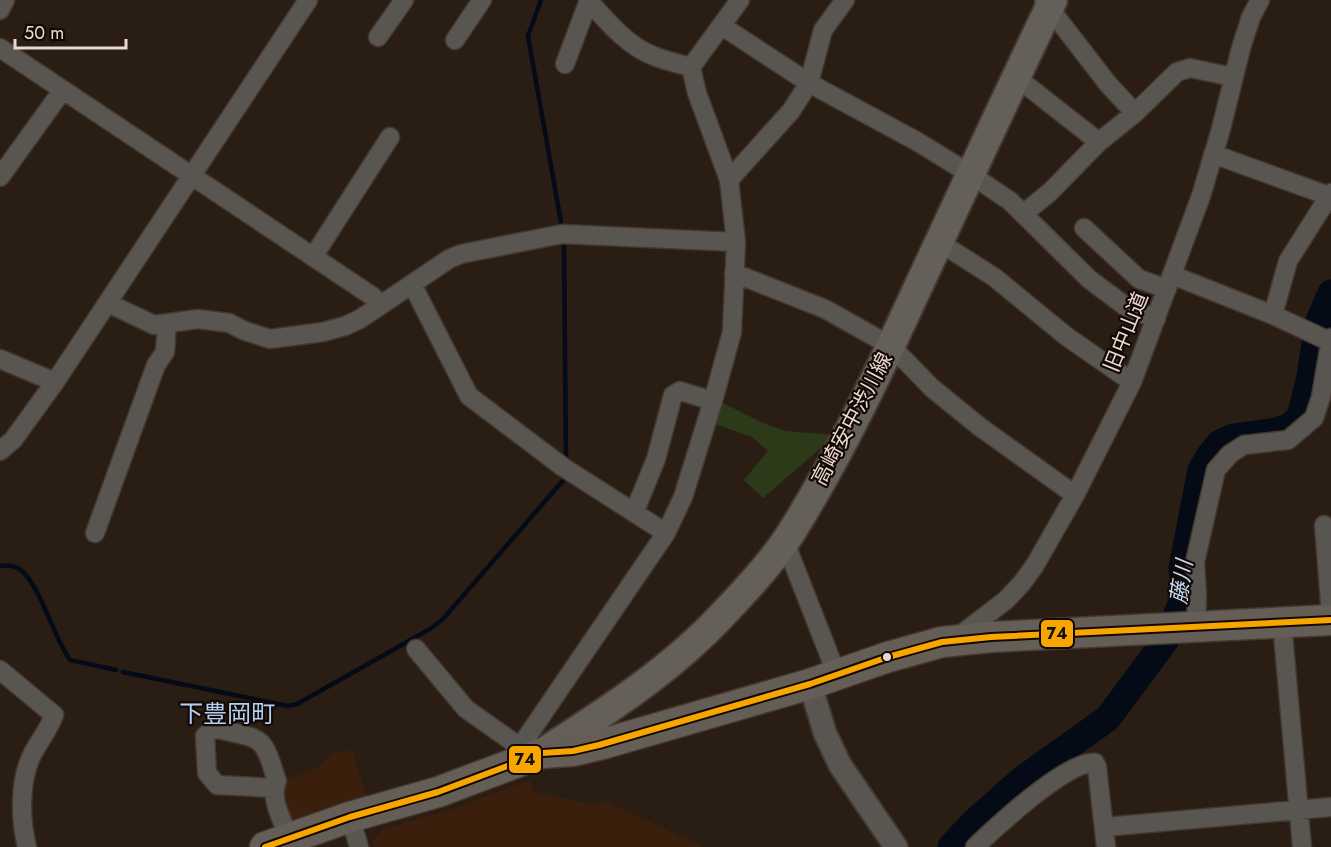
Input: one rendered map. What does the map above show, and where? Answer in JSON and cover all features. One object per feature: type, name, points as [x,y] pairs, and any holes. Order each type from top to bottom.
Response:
[{"type":"highway","points":[[277,842],[350,817],[438,792],[528,753],[573,751],[599,745],[942,642],[1282,623],[1331,618]]},
{"type":"main road","name":"高崎安中渋川線","points":[[528,753],[624,698],[661,672],[726,612],[784,542],[840,447],[891,346],[1016,77],[1048,2]]},
{"type":"street","points":[[0,10],[5,0]]},
{"type":"street","points":[[0,451],[13,440],[55,382],[308,0]]},
{"type":"street","points":[[378,37],[404,0]]},
{"type":"street","points":[[455,40],[482,0]]},
{"type":"street","points":[[564,64],[589,0],[620,34],[643,50],[663,60],[691,67]]},
{"type":"street","points":[[691,67],[740,0]]},
{"type":"street","points":[[729,180],[791,111],[809,83],[823,30],[843,0]]},
{"type":"street","name":"旧中山道","points":[[958,640],[963,633],[1006,600],[1022,584],[1035,565],[1075,495],[1132,382],[1201,196],[1251,17],[1260,0]]},
{"type":"street","points":[[1048,2],[1108,84],[1135,113]]},
{"type":"street","points":[[722,26],[809,83],[918,142],[1010,201],[1089,279],[1125,306],[1156,320]]},
{"type":"street","points":[[0,48],[313,256],[372,296],[380,304]]},
{"type":"street","points":[[416,649],[466,709],[528,753],[666,533],[683,497],[732,332],[736,242],[729,180],[697,93],[691,67]]},
{"type":"street","points":[[1023,214],[1050,192],[1099,142],[1135,113],[1177,72],[1190,68],[1233,77]]},
{"type":"street","points":[[1016,77],[1099,142]]},
{"type":"street","points":[[0,177],[62,91]]},
{"type":"street","points":[[313,256],[390,136]]},
{"type":"street","points":[[1213,154],[1330,194],[1288,261],[1273,315]]},
{"type":"street","points":[[1084,228],[1139,279],[1170,282],[1273,315],[1329,340],[1321,397],[1314,418],[1288,440],[1244,445],[1230,454],[1216,470],[1195,562],[1197,595],[1180,628]]},
{"type":"street","points":[[108,303],[154,325],[198,319],[229,323],[270,339],[324,332],[345,326],[367,314],[449,259],[461,254],[562,234],[736,242]]},
{"type":"street","points":[[939,242],[994,277],[1066,336],[1132,382]]},
{"type":"street","points":[[734,273],[825,309],[891,346],[932,388],[980,427],[1075,495]]},
{"type":"street","points":[[412,284],[469,396],[563,467],[666,533]]},
{"type":"street","points":[[96,533],[156,365],[165,352],[167,323]]},
{"type":"street","points":[[0,359],[55,382]]},
{"type":"street","points":[[634,513],[656,459],[673,395],[680,391],[713,402]]},
{"type":"street","points":[[1324,525],[1331,618]]},
{"type":"street","points":[[784,542],[823,679],[825,733],[840,765],[896,847]]},
{"type":"street","points":[[1282,623],[1302,847]]},
{"type":"street","points":[[0,670],[54,715],[32,754],[24,785],[23,830],[27,847]]},
{"type":"street","points":[[975,847],[1017,809],[1047,786],[1063,774],[1088,762],[1095,763],[1098,767],[1106,847]]},
{"type":"street","points":[[274,788],[279,810],[277,842]]},
{"type":"street","points":[[1104,827],[1331,807]]},
{"type":"street","points":[[350,817],[359,847]]},
{"type":"shaded area","points":[[352,750],[367,796],[293,824],[283,793],[285,781],[316,768],[332,754]]},
{"type":"shaded area","points":[[530,780],[533,791],[591,805],[608,802],[703,847],[374,847],[372,840],[382,830],[458,807]]},
{"type":"green space","points":[[721,402],[785,431],[836,435],[763,498],[744,480],[768,451],[752,437],[718,425],[715,420]]},
{"type":"waterway","points":[[541,0],[528,36],[562,228]]},
{"type":"waterway","points":[[564,241],[566,463]]},
{"type":"waterway","name":"藤川","points":[[951,847],[974,822],[1024,778],[1108,718],[1165,641],[1182,602],[1184,592],[1182,568],[1201,470],[1220,443],[1233,437],[1289,427],[1300,417],[1310,377],[1318,323],[1331,293]]},
{"type":"waterway","points":[[123,672],[288,706],[297,704],[430,629],[443,619],[566,477],[566,474]]},
{"type":"waterway","points":[[0,566],[14,567],[26,575],[40,598],[70,660],[116,670]]},
{"type":"transit line","name":"74","points":[[265,847],[350,817],[438,792],[542,753],[573,751],[599,745],[810,684],[888,657],[942,642],[991,637],[1331,620]]},
{"type":"district","name":"下豊岡町","points":[[227,713]]}]
